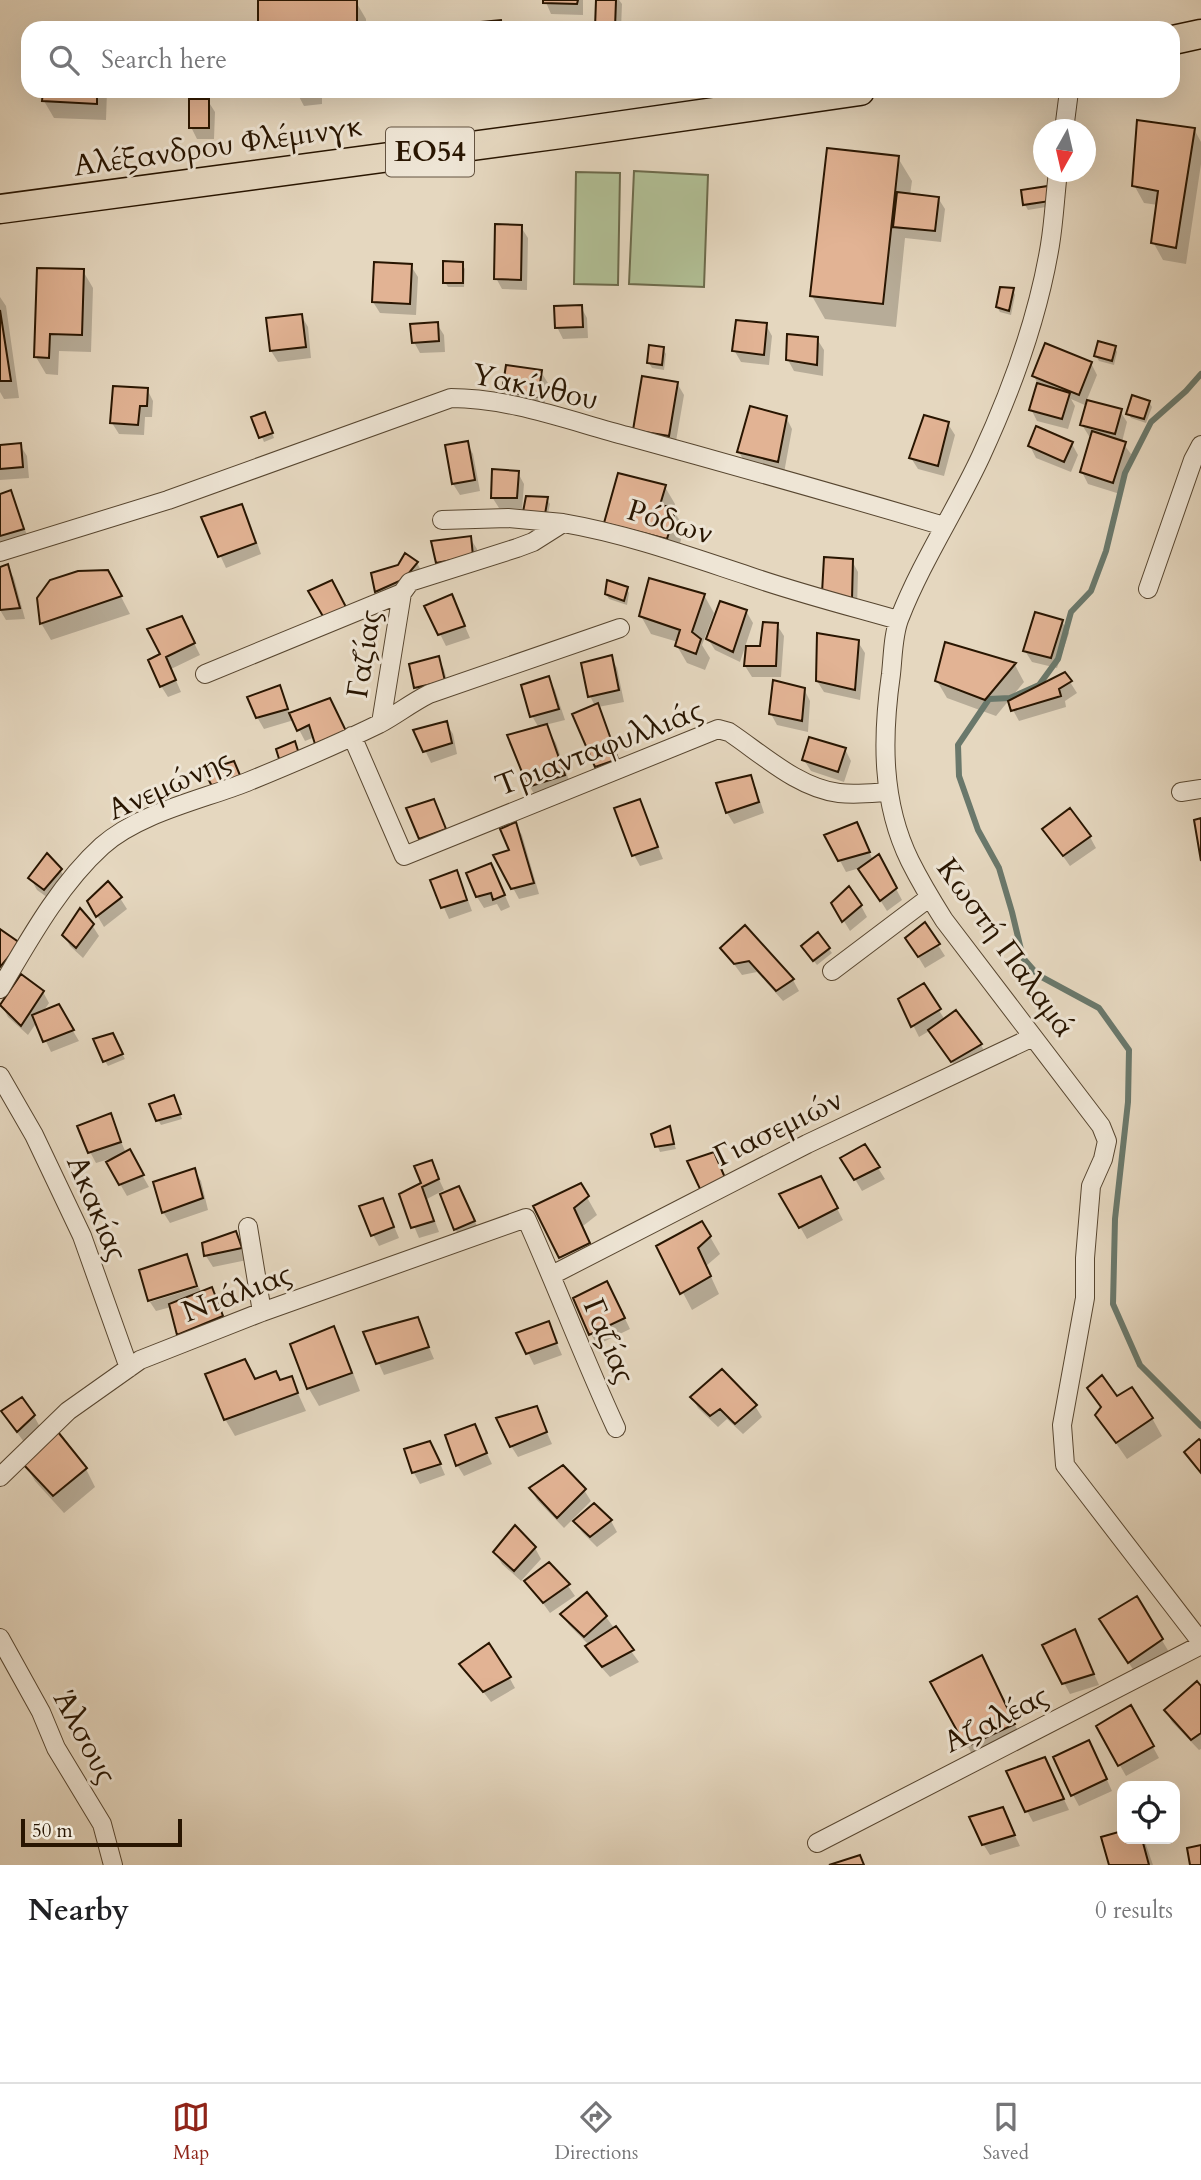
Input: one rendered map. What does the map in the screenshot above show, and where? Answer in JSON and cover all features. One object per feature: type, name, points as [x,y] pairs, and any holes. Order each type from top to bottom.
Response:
[{"type":"main road","points":[[1180,38],[1201,34]]},
{"type":"main road","name":"Αλέξανδρου Φλέμινγκ","points":[[0,209],[811,98]]},
{"type":"street","points":[[1065,119],[1068,98]]},
{"type":"street","name":"Κωστή Παλαμά","points":[[1057,182],[1051,244],[1037,308],[1016,372],[981,456],[898,620],[884,729],[888,792],[909,859],[944,920],[1101,1126],[1107,1141],[1103,1159],[1091,1186],[1084,1258],[1085,1298],[1062,1426],[1065,1465],[1201,1643]]},
{"type":"street","name":"Υακίνθου","points":[[0,552],[168,500],[451,398],[477,398],[546,414],[944,526]]},
{"type":"street","points":[[1148,589],[1201,444]]},
{"type":"street","name":"Ρόδων","points":[[442,520],[508,518],[598,528],[753,578],[898,620]]},
{"type":"street","points":[[205,674],[402,593],[413,579],[517,548],[533,542],[564,523]]},
{"type":"street","name":"Γαζίας","points":[[381,723],[402,593]]},
{"type":"street","name":"Ανεμώνης","points":[[0,989],[39,923],[101,847],[118,834],[140,822],[248,781],[381,723],[408,704],[429,694],[620,628]]},
{"type":"street","name":"Τριανταφυλλιάς","points":[[404,856],[718,729],[729,732],[802,782],[816,788],[837,793],[888,792]]},
{"type":"street","name":"Γαζίας","points":[[352,736],[404,856]]},
{"type":"street","points":[[1181,792],[1201,789]]},
{"type":"street","points":[[832,971],[930,897]]},
{"type":"street","name":"Γιασεμιών","points":[[552,1275],[807,1144],[1033,1037]]},
{"type":"street","name":"Ακακίας","points":[[0,1076],[34,1135],[82,1236],[129,1368]]},
{"type":"street","name":"Γαζίας","points":[[526,1218],[616,1428]]},
{"type":"street","name":"Ντάλιας","points":[[0,1477],[68,1411],[139,1360],[262,1312],[526,1218]]},
{"type":"street","points":[[248,1227],[262,1312]]},
{"type":"street","name":"Άλσους","points":[[0,1638],[41,1712],[56,1748],[102,1824],[113,1865]]},
{"type":"street","name":"Αζαλέας","points":[[817,1843],[1201,1643]]},
{"type":"green space","points":[[634,171],[708,175],[704,287],[629,284]]},
{"type":"green space","points":[[576,172],[620,173],[618,285],[574,284]]},
{"type":"building","points":[[258,0],[357,0],[357,21],[258,21]]},
{"type":"building","points":[[543,0],[578,0],[577,4],[543,3]]},
{"type":"building","points":[[596,0],[616,0],[615,21],[595,21]]},
{"type":"building","points":[[42,98],[97,98],[97,104],[42,101]]},
{"type":"building","points":[[189,99],[209,99],[209,128],[189,128]]},
{"type":"building","points":[[1137,120],[1195,128],[1176,248],[1151,243],[1158,191],[1132,186]]},
{"type":"building","points":[[827,148],[899,156],[883,304],[810,296]]},
{"type":"building","points":[[1048,186],[1050,201],[1023,205],[1021,190]]},
{"type":"building","points":[[897,192],[939,197],[935,231],[893,227]]},
{"type":"building","points":[[495,224],[522,225],[521,280],[494,279]]},
{"type":"building","points":[[443,261],[463,262],[463,283],[443,283]]},
{"type":"building","points":[[374,262],[412,264],[410,304],[372,302]]},
{"type":"building","points":[[37,268],[84,269],[82,335],[50,334],[49,358],[34,357]]},
{"type":"building","points":[[1000,287],[1014,288],[1009,311],[996,307]]},
{"type":"building","points":[[582,305],[583,327],[555,328],[554,306]]},
{"type":"building","points":[[0,310],[11,381],[0,381]]},
{"type":"building","points":[[302,314],[306,347],[270,351],[266,318]]},
{"type":"building","points":[[736,320],[767,323],[764,355],[732,351]]},
{"type":"building","points":[[438,322],[439,341],[412,343],[410,324]]},
{"type":"building","points":[[787,334],[818,337],[817,365],[786,360]]},
{"type":"building","points":[[1098,341],[1116,346],[1112,361],[1094,356]]},
{"type":"building","points":[[1045,343],[1092,362],[1079,395],[1032,376]]},
{"type":"building","points":[[649,345],[664,347],[662,365],[647,363]]},
{"type":"building","points":[[506,365],[542,370],[538,397],[502,391]]},
{"type":"building","points":[[642,376],[678,382],[669,436],[633,430]]},
{"type":"building","points":[[1037,383],[1070,393],[1062,419],[1029,410]]},
{"type":"building","points":[[113,386],[148,388],[147,406],[140,406],[138,425],[110,423]]},
{"type":"building","points":[[1132,395],[1150,401],[1144,419],[1126,414]]},
{"type":"building","points":[[1087,400],[1122,409],[1115,434],[1080,425]]},
{"type":"building","points":[[750,406],[787,416],[778,462],[737,452]]},
{"type":"building","points":[[265,412],[273,433],[259,438],[251,417]]},
{"type":"building","points":[[924,415],[949,422],[938,466],[909,458]]},
{"type":"building","points":[[1036,426],[1073,442],[1064,462],[1028,446]]},
{"type":"building","points":[[1092,431],[1126,442],[1113,483],[1080,472]]},
{"type":"building","points":[[468,441],[475,480],[452,484],[445,445]]},
{"type":"building","points":[[21,443],[23,467],[0,469],[0,445]]},
{"type":"building","points":[[492,469],[519,471],[517,498],[491,498]]},
{"type":"building","points":[[618,473],[666,485],[660,505],[676,508],[667,539],[604,523]]},
{"type":"building","points":[[11,490],[24,529],[0,536],[0,494]]},
{"type":"building","points":[[526,496],[548,497],[545,514],[523,512]]},
{"type":"building","points":[[242,504],[256,543],[218,557],[201,517]]},
{"type":"building","points":[[471,536],[473,556],[436,563],[431,541]]},
{"type":"building","points":[[405,553],[418,562],[404,579],[375,592],[371,573],[398,565]]},
{"type":"building","points":[[824,557],[853,559],[852,599],[822,593]]},
{"type":"building","points":[[8,564],[20,608],[0,610],[0,567]]},
{"type":"building","points":[[108,570],[122,596],[40,624],[37,598],[50,580],[78,571]]},
{"type":"building","points":[[649,578],[705,594],[692,632],[701,639],[696,654],[675,646],[680,630],[639,616]]},
{"type":"building","points":[[332,580],[347,609],[324,618],[308,591]]},
{"type":"building","points":[[607,580],[628,587],[624,601],[605,594]]},
{"type":"building","points":[[452,594],[465,626],[438,635],[424,606]]},
{"type":"building","points":[[720,601],[747,610],[733,652],[706,639]]},
{"type":"building","points":[[1035,612],[1063,620],[1051,658],[1023,651]]},
{"type":"building","points":[[182,616],[195,643],[166,657],[176,680],[160,687],[148,660],[160,654],[147,629]]},
{"type":"building","points":[[763,622],[778,623],[776,666],[744,666],[746,646],[760,646]]},
{"type":"building","points":[[817,633],[859,640],[855,690],[816,681]]},
{"type":"building","points":[[945,642],[1016,663],[985,700],[935,681]]},
{"type":"building","points":[[612,655],[619,690],[588,697],[581,663]]},
{"type":"building","points":[[439,656],[445,681],[414,688],[409,664]]},
{"type":"building","points":[[1065,672],[1072,681],[1059,689],[1061,696],[1011,711],[1008,701]]},
{"type":"building","points":[[549,676],[559,709],[530,717],[521,685]]},
{"type":"building","points":[[773,680],[805,688],[802,721],[769,714]]},
{"type":"building","points":[[280,685],[288,709],[256,718],[247,697]]},
{"type":"building","points":[[330,698],[346,731],[315,744],[309,725],[297,731],[289,713]]},
{"type":"building","points":[[598,703],[618,759],[595,767],[572,714]]},
{"type":"building","points":[[447,721],[452,743],[423,752],[413,730]]},
{"type":"building","points":[[547,724],[565,775],[528,787],[507,735]]},
{"type":"building","points":[[809,737],[846,748],[838,772],[802,760]]},
{"type":"building","points":[[295,741],[299,754],[280,762],[276,749]]},
{"type":"building","points":[[234,761],[242,780],[214,790],[204,771]]},
{"type":"building","points":[[751,775],[759,802],[726,813],[716,783]]},
{"type":"building","points":[[434,799],[446,829],[419,839],[406,808]]},
{"type":"building","points":[[640,799],[658,847],[632,856],[614,808]]},
{"type":"building","points":[[1070,808],[1091,836],[1063,856],[1042,829]]},
{"type":"building","points":[[1201,818],[1201,861],[1194,820]]},
{"type":"building","points":[[516,822],[534,883],[511,889],[493,855],[509,850],[500,829]]},
{"type":"building","points":[[857,822],[870,852],[838,861],[824,835]]},
{"type":"building","points":[[47,853],[62,869],[44,890],[28,878]]},
{"type":"building","points":[[879,854],[897,888],[880,901],[858,869]]},
{"type":"building","points":[[491,863],[505,895],[493,900],[491,893],[476,897],[466,873]]},
{"type":"building","points":[[457,870],[467,900],[441,908],[430,880]]},
{"type":"building","points":[[108,881],[122,897],[96,917],[87,901]]},
{"type":"building","points":[[849,886],[862,905],[842,922],[831,903]]},
{"type":"building","points":[[80,908],[94,924],[76,948],[62,935]]},
{"type":"building","points":[[925,922],[940,944],[918,957],[905,938]]},
{"type":"building","points":[[745,925],[794,979],[776,991],[749,961],[734,964],[720,948]]},
{"type":"building","points":[[0,929],[20,943],[0,967]]},
{"type":"building","points":[[818,932],[830,948],[813,961],[801,946]]},
{"type":"building","points":[[21,974],[44,991],[21,1026],[0,1005]]},
{"type":"building","points":[[924,983],[941,1009],[911,1027],[898,999]]},
{"type":"building","points":[[59,1004],[74,1030],[43,1042],[32,1015]]},
{"type":"building","points":[[956,1010],[982,1044],[951,1062],[928,1030]]},
{"type":"building","points":[[113,1033],[123,1054],[103,1062],[93,1039]]},
{"type":"building","points":[[174,1095],[181,1114],[156,1121],[149,1104]]},
{"type":"building","points":[[111,1113],[121,1142],[88,1153],[77,1126]]},
{"type":"building","points":[[670,1126],[674,1144],[655,1147],[651,1134]]},
{"type":"building","points":[[865,1144],[880,1167],[854,1180],[840,1158]]},
{"type":"building","points":[[130,1149],[144,1175],[119,1185],[106,1162]]},
{"type":"building","points":[[714,1152],[726,1180],[701,1191],[687,1161]]},
{"type":"building","points":[[432,1160],[439,1179],[422,1187],[434,1221],[411,1228],[399,1194],[421,1183],[414,1166]]},
{"type":"building","points":[[195,1168],[203,1198],[162,1213],[153,1182]]},
{"type":"building","points":[[821,1176],[838,1208],[799,1228],[779,1194]]},
{"type":"building","points":[[581,1183],[589,1196],[574,1208],[590,1243],[559,1258],[533,1206]]},
{"type":"building","points":[[459,1186],[475,1221],[454,1230],[440,1194]]},
{"type":"building","points":[[383,1198],[394,1227],[371,1236],[359,1206]]},
{"type":"building","points":[[702,1221],[711,1236],[698,1248],[711,1276],[680,1294],[656,1246]]},
{"type":"building","points":[[236,1231],[242,1248],[204,1256],[202,1243]]},
{"type":"building","points":[[187,1254],[197,1286],[148,1301],[139,1270]]},
{"type":"building","points":[[607,1281],[625,1318],[589,1335],[573,1298]]},
{"type":"building","points":[[212,1287],[223,1316],[177,1335],[169,1304]]},
{"type":"building","points":[[418,1317],[429,1347],[376,1364],[363,1332]]},
{"type":"building","points":[[549,1321],[557,1343],[526,1354],[516,1333]]},
{"type":"building","points":[[334,1326],[352,1373],[307,1389],[290,1344]]},
{"type":"building","points":[[245,1359],[255,1379],[276,1371],[280,1380],[292,1376],[298,1393],[224,1420],[205,1374]]},
{"type":"building","points":[[722,1369],[757,1405],[735,1424],[720,1409],[710,1416],[690,1397]]},
{"type":"building","points":[[1102,1375],[1117,1396],[1132,1387],[1153,1418],[1116,1443],[1095,1415],[1101,1407],[1087,1388]]},
{"type":"building","points":[[22,1397],[35,1415],[17,1432],[1,1411]]},
{"type":"building","points":[[537,1406],[547,1432],[510,1447],[496,1418]]},
{"type":"building","points":[[475,1424],[487,1453],[456,1466],[445,1435]]},
{"type":"building","points":[[58,1432],[87,1468],[53,1496],[23,1464]]},
{"type":"building","points":[[1199,1439],[1201,1441],[1201,1473],[1184,1452]]},
{"type":"building","points":[[430,1441],[441,1464],[412,1473],[404,1449]]},
{"type":"building","points":[[563,1465],[586,1489],[557,1518],[529,1488]]},
{"type":"building","points":[[594,1503],[612,1520],[590,1537],[573,1521]]},
{"type":"building","points":[[515,1525],[536,1547],[514,1571],[493,1552]]},
{"type":"building","points":[[549,1562],[570,1584],[543,1603],[524,1581]]},
{"type":"building","points":[[587,1592],[607,1616],[584,1637],[560,1614]]},
{"type":"building","points":[[1137,1596],[1163,1639],[1128,1663],[1099,1619]]},
{"type":"building","points":[[616,1626],[634,1650],[602,1667],[585,1646]]},
{"type":"building","points":[[1075,1629],[1094,1674],[1062,1684],[1042,1645]]},
{"type":"building","points":[[489,1643],[511,1677],[483,1692],[459,1664]]},
{"type":"building","points":[[982,1655],[1015,1724],[966,1747],[930,1682]]},
{"type":"building","points":[[1197,1681],[1201,1686],[1201,1733],[1191,1740],[1164,1710]]},
{"type":"building","points":[[1131,1705],[1154,1746],[1118,1766],[1096,1726]]},
{"type":"building","points":[[1089,1740],[1107,1779],[1071,1796],[1053,1757]]},
{"type":"building","points":[[1045,1757],[1064,1799],[1025,1812],[1006,1771]]},
{"type":"building","points":[[1003,1807],[1015,1835],[982,1845],[969,1817]]},
{"type":"building","points":[[1117,1832],[1117,1844],[1143,1844],[1149,1865],[1109,1865],[1101,1837]]},
{"type":"building","points":[[1201,1845],[1201,1865],[1190,1865],[1187,1848]]},
{"type":"building","points":[[860,1855],[864,1865],[829,1865]]},
{"type":"waterway","points":[[1201,374],[1151,422],[1125,473],[1106,551],[1091,591],[1071,612],[1058,659],[1039,685],[1010,698],[989,699],[958,745],[959,776],[978,830],[999,868],[1023,958],[1038,975],[1099,1008],[1129,1050],[1128,1102],[1115,1219],[1113,1304],[1140,1365],[1201,1426]]}]
